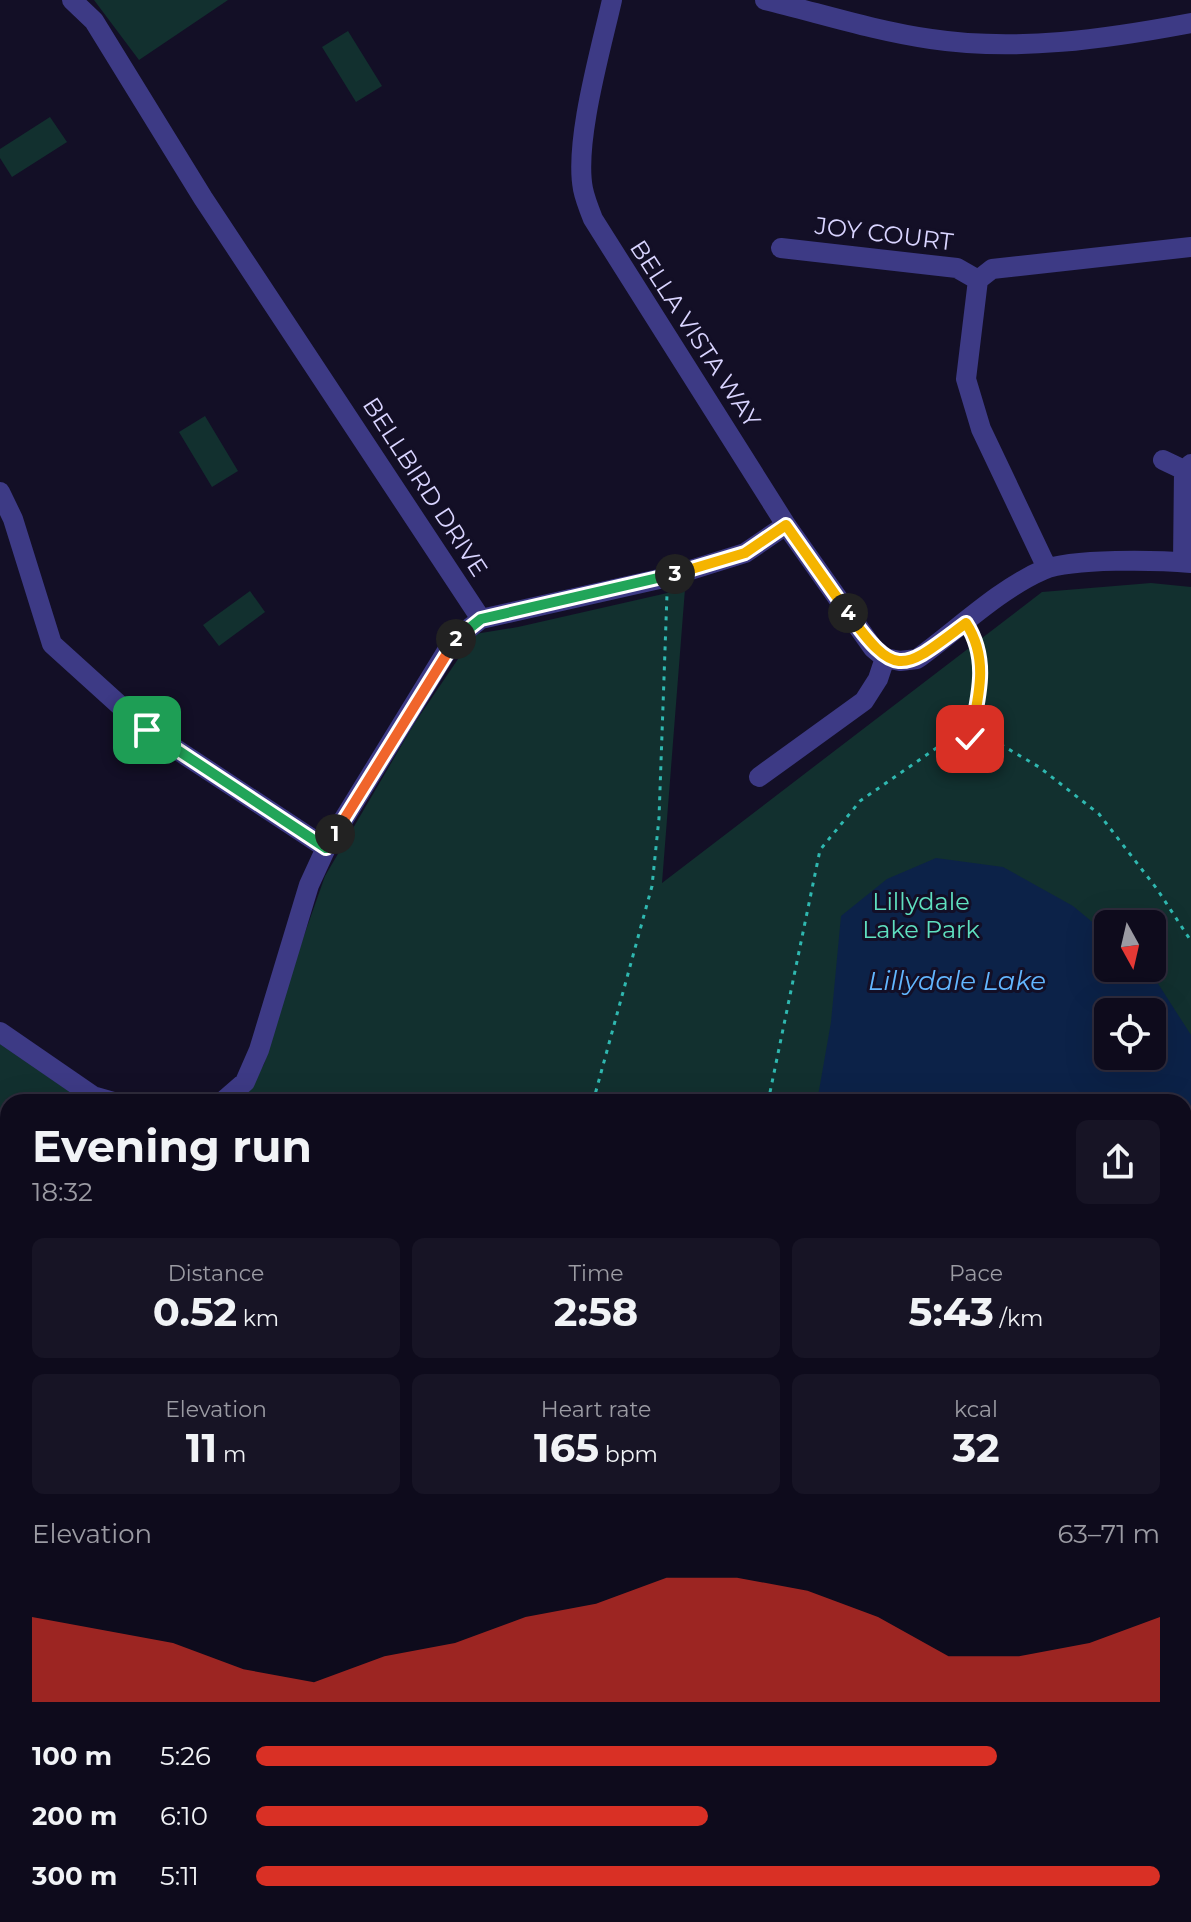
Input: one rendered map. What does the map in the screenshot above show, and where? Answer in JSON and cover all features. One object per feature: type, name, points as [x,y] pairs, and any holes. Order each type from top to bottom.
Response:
[{"type":"street","name":"BELLBIRD DRIVE","points":[[72,0],[94,21],[203,198],[481,619]]},
{"type":"street","name":"BELLA VISTA WAY","points":[[612,0],[593,86],[581,163],[583,190],[593,219],[786,525],[873,648],[885,658]]},
{"type":"street","points":[[765,0],[929,39],[961,43],[1069,41],[1191,23]]},
{"type":"street","points":[[1047,568],[981,429],[966,379],[973,300],[978,280],[992,269],[1191,247]]},
{"type":"street","name":"JOY COURT","points":[[781,248],[957,268],[978,280]]},
{"type":"street","points":[[759,777],[864,701],[878,679],[885,658],[900,661],[917,659],[1025,579],[1047,568],[1070,564],[1187,563],[1188,467],[1163,460]]},
{"type":"street","points":[[0,492],[13,519],[52,644],[147,730],[326,848]]},
{"type":"street","points":[[231,1094],[245,1082],[259,1050],[309,885],[326,848],[453,641],[481,619],[668,577],[745,553],[786,525]]},
{"type":"street","points":[[0,1032],[90,1094]]},
{"type":"path","points":[[595,1094],[652,886],[659,818],[668,577]]},
{"type":"path","points":[[966,623],[977,640],[981,662],[980,692],[970,739]]},
{"type":"path","points":[[770,1094],[820,850],[860,801],[938,747],[970,739],[993,740],[1039,767],[1099,814],[1157,889],[1191,941]]},
{"type":"green space","points":[[94,0],[228,0],[139,60]]},
{"type":"green space","points":[[348,31],[382,86],[356,102],[322,47]]},
{"type":"green space","points":[[50,117],[67,142],[12,177],[0,158],[0,149]]},
{"type":"green space","points":[[205,416],[238,471],[212,487],[179,432]]},
{"type":"green space","name":"Lillydale Lake Park","points":[[1151,583],[1191,587],[1191,1094],[245,1094],[264,1064],[325,876],[414,724],[475,634],[685,589],[662,883],[1042,592]]},
{"type":"green space","points":[[250,591],[265,612],[219,646],[203,625]]},
{"type":"green space","name":"Lillydale Lake Park","points":[[0,1044],[73,1094],[0,1094]]},
{"type":"water","name":"Lillydale Lake","points":[[936,858],[1003,867],[1073,906],[1094,923],[1094,982],[1157,982],[1191,1035],[1191,1094],[818,1094],[831,1022],[841,916],[887,879]]},
{"type":"route","points":[[147,730],[326,848],[453,641],[481,619],[668,577],[745,553],[786,525],[873,648],[885,658],[900,661],[917,659],[966,623],[977,640],[981,662],[980,692],[970,739]]}]
